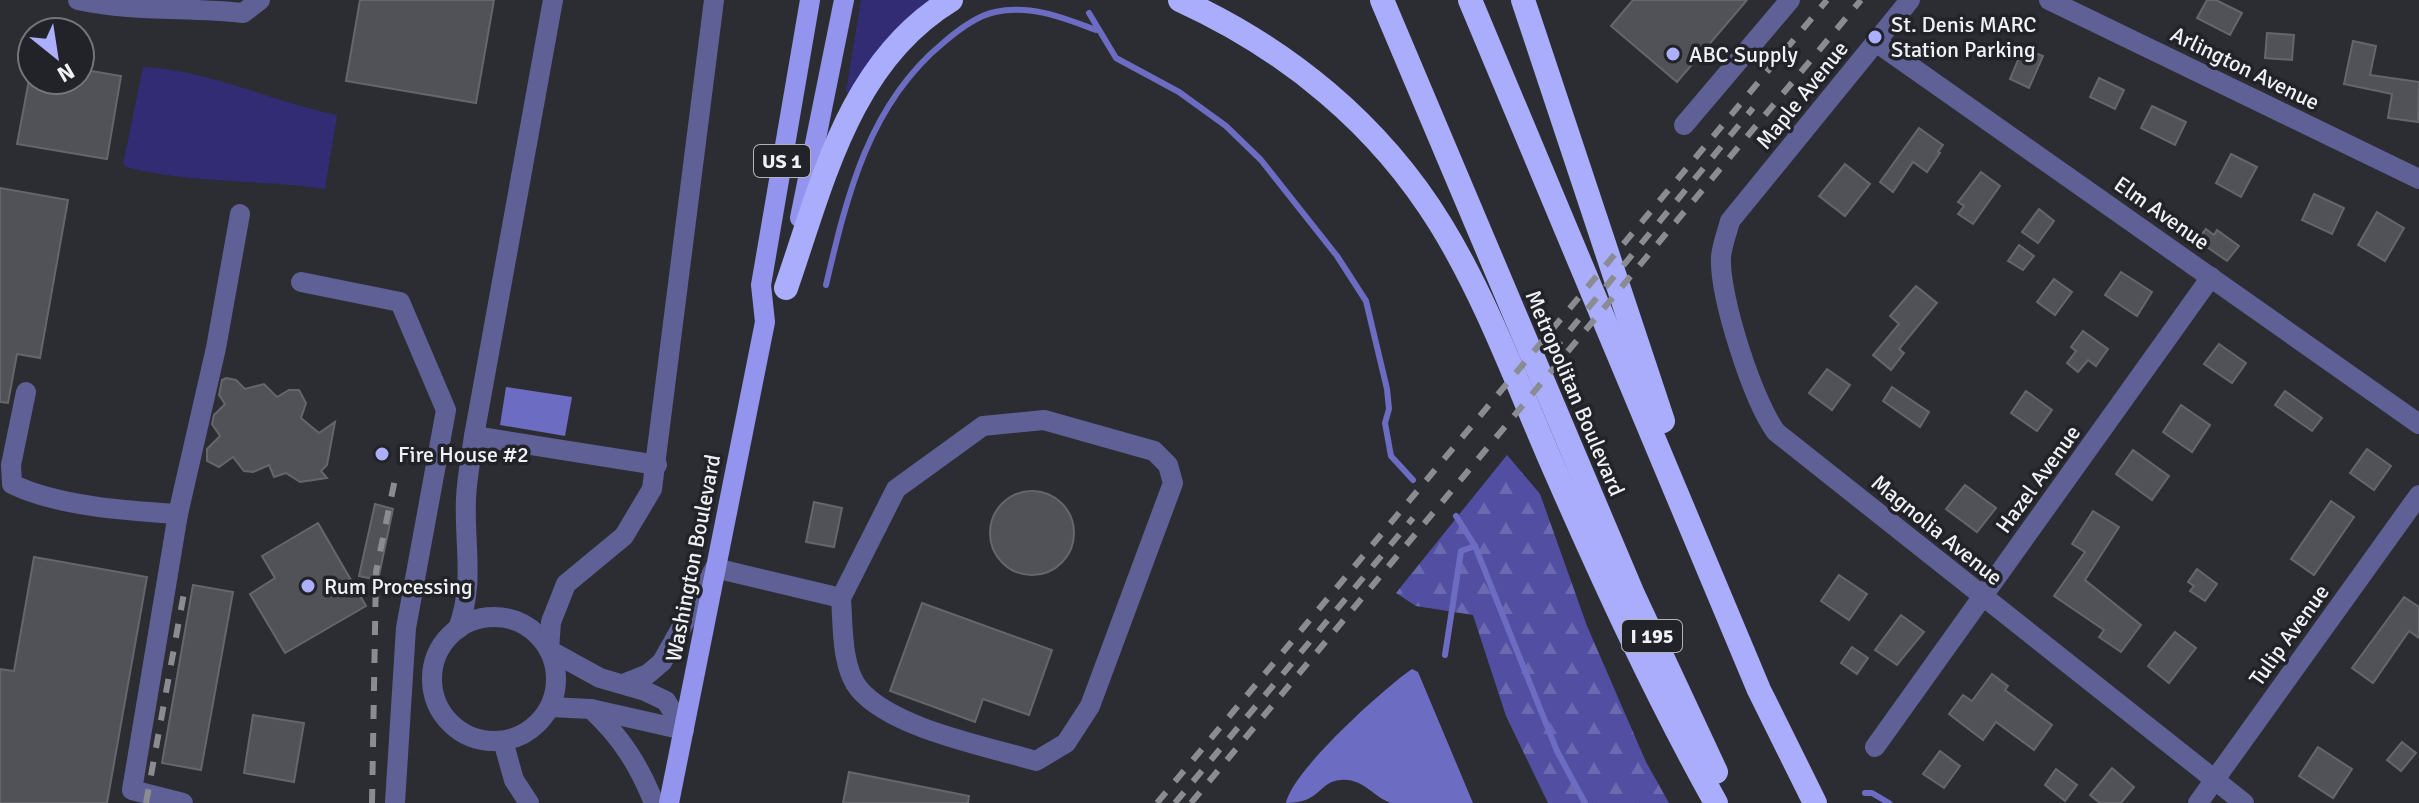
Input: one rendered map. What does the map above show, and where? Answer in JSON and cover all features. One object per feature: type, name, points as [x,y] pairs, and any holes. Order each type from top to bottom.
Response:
[{"type":"highway","points":[[786,288],[837,142],[858,99],[879,63],[902,37],[951,0]]},
{"type":"highway","points":[[1180,0],[1271,50],[1357,118],[1392,157],[1442,226],[1481,303],[1562,487],[1674,727],[1716,803]]},
{"type":"highway","name":"Metropolitan Boulevard","points":[[1382,0],[1632,592],[1730,803]]},
{"type":"highway","points":[[1470,0],[1558,212],[1643,389]]},
{"type":"highway","points":[[1523,0],[1643,389],[1724,606],[1759,690],[1815,803]]},
{"type":"main road","name":"Washington Boulevard","points":[[669,803],[765,322],[761,285],[810,0]]},
{"type":"main road","name":"Washington Boulevard","points":[[765,322],[786,288],[844,0]]},
{"type":"street","points":[[78,0],[120,9],[188,7],[243,13],[260,0]]},
{"type":"street","points":[[458,629],[467,602],[470,574],[466,496],[474,436],[553,0]]},
{"type":"street","points":[[549,650],[557,598],[566,584],[624,536],[652,489],[714,0]]},
{"type":"street","points":[[1684,125],[1790,0]]},
{"type":"street","name":"Maple Avenue","points":[[1730,221],[1910,0]]},
{"type":"street","name":"Arlington Avenue","points":[[2049,0],[2419,179]]},
{"type":"street","name":"Elm Avenue","points":[[1876,42],[2419,424]]},
{"type":"street","points":[[183,803],[132,790],[178,514],[216,348],[240,214]]},
{"type":"street","name":"Magnolia Avenue","points":[[1730,221],[1721,255],[1722,277],[1753,392],[1776,432],[2244,803]]},
{"type":"street","name":"Hazel Avenue","points":[[1875,747],[2211,277]]},
{"type":"street","points":[[301,282],[400,302],[446,410],[406,628],[395,803]]},
{"type":"street","points":[[26,392],[11,465],[12,484],[31,493],[142,512],[178,514]]},
{"type":"street","points":[[1044,420],[1154,451],[1168,465],[1173,483],[1090,706],[1066,743],[1036,761],[906,723],[859,689],[844,641],[841,598],[896,489],[983,426],[1044,420]]},
{"type":"street","points":[[474,436],[657,465]]},
{"type":"street","name":"Tulip Avenue","points":[[2198,803],[2419,495]]},
{"type":"street","points":[[623,684],[648,674],[662,662],[715,568],[841,598]]},
{"type":"street","points":[[498,617],[519,622],[537,634],[549,650],[555,669],[556,688],[550,707],[538,723],[522,735],[503,741],[483,741],[465,735],[449,722],[437,705],[432,684],[434,663],[443,644],[458,629],[477,619],[498,617]]},
{"type":"street","points":[[549,650],[600,678],[666,701],[684,730]]},
{"type":"street","points":[[550,707],[591,709],[684,730]]},
{"type":"street","points":[[591,709],[617,733],[631,753],[654,803]]},
{"type":"street","points":[[503,741],[514,780],[529,803]]},
{"type":"shaded area","points":[[861,0],[934,0],[850,94],[846,92]]},
{"type":"shaded area","points":[[143,67],[193,74],[337,115],[325,189],[201,179],[126,167],[123,164]]},
{"type":"shaded area","points":[[506,387],[572,397],[565,436],[500,425]]},
{"type":"shaded area","points":[[1412,669],[1418,672],[1473,803],[1391,803],[1356,782],[1341,780],[1327,784],[1306,800],[1286,803],[1304,771],[1321,752],[1361,712]]},
{"type":"green space","points":[[1507,455],[1540,494],[1587,626],[1646,762],[1669,803],[1548,803],[1506,716],[1473,615],[1416,606],[1396,593]]},
{"type":"building","points":[[360,0],[494,0],[476,103],[346,81]]},
{"type":"building","name":"ABC Supply","points":[[1633,0],[1747,0],[1677,82],[1611,26]]},
{"type":"building","points":[[2207,0],[2216,0],[2242,13],[2230,35],[2197,18]]},
{"type":"building","points":[[2267,33],[2294,35],[2292,60],[2265,58]]},
{"type":"building","points":[[2353,41],[2376,46],[2370,75],[2419,82],[2418,122],[2388,118],[2392,94],[2344,84]]},
{"type":"building","points":[[2023,48],[2043,56],[2029,88],[2010,79]]},
{"type":"building","points":[[96,72],[121,76],[107,159],[17,144],[26,96],[96,96]]},
{"type":"building","points":[[2099,78],[2124,90],[2115,109],[2090,97]]},
{"type":"building","points":[[2152,106],[2186,122],[2175,145],[2141,128]]},
{"type":"building","points":[[1919,128],[1943,145],[1940,153],[1927,172],[1913,162],[1893,192],[1880,182]]},
{"type":"building","points":[[2231,154],[2257,167],[2241,197],[2216,183]]},
{"type":"building","points":[[1845,164],[1870,184],[1845,216],[1819,196]]},
{"type":"building","points":[[1981,172],[2000,186],[1973,224],[1958,214],[1964,206],[1958,202]]},
{"type":"building","points":[[0,188],[68,200],[40,358],[17,354],[8,403],[0,402]]},
{"type":"building","points":[[2314,194],[2344,208],[2332,234],[2302,220]]},
{"type":"building","points":[[2039,209],[2054,221],[2038,243],[2022,232]]},
{"type":"building","points":[[2377,212],[2404,228],[2385,261],[2358,245]]},
{"type":"building","points":[[2206,229],[2214,235],[2217,230],[2239,246],[2227,261],[2197,240]]},
{"type":"building","points":[[2019,245],[2034,256],[2023,270],[2008,261]]},
{"type":"building","points":[[2121,272],[2152,292],[2137,316],[2105,295]]},
{"type":"building","points":[[2054,279],[2072,292],[2055,315],[2037,302]]},
{"type":"building","points":[[1916,286],[1937,303],[1899,349],[1904,353],[1891,370],[1873,355],[1899,324],[1890,316]]},
{"type":"building","points":[[2083,331],[2108,349],[2096,366],[2088,360],[2078,372],[2067,363],[2076,351],[2071,347]]},
{"type":"building","points":[[2219,344],[2246,363],[2232,383],[2204,364]]},
{"type":"building","points":[[1827,369],[1850,385],[1832,410],[1809,393]]},
{"type":"building","points":[[222,380],[236,380],[245,389],[264,384],[277,397],[289,390],[299,390],[306,403],[301,418],[319,433],[335,422],[327,465],[321,471],[327,478],[300,482],[286,473],[274,477],[269,465],[253,472],[244,471],[233,457],[219,467],[207,461],[207,449],[220,436],[212,424],[214,415],[225,404],[219,395]]},
{"type":"building","points":[[1892,387],[1929,412],[1920,427],[1883,401]]},
{"type":"building","points":[[2026,391],[2052,410],[2037,431],[2011,413]]},
{"type":"building","points":[[2285,391],[2322,418],[2312,431],[2275,405]]},
{"type":"building","points":[[2181,405],[2210,425],[2192,452],[2163,432]]},
{"type":"building","points":[[2367,449],[2391,466],[2374,490],[2350,473]]},
{"type":"building","points":[[2133,450],[2169,476],[2152,500],[2116,474]]},
{"type":"building","points":[[1965,485],[1996,508],[1977,532],[1946,509]]},
{"type":"building","points":[[1024,491],[1040,491],[1056,498],[1067,509],[1074,533],[1071,549],[1062,563],[1040,575],[1024,575],[1008,568],[997,557],[990,541],[990,525],[997,509],[1008,498]]},
{"type":"building","points":[[2331,501],[2354,517],[2314,575],[2291,559]]},
{"type":"building","points":[[814,502],[842,508],[834,547],[806,542]]},
{"type":"building","points":[[375,504],[393,509],[378,580],[359,576]]},
{"type":"building","points":[[2093,511],[2119,527],[2085,580],[2141,625],[2121,652],[2099,637],[2104,630],[2054,596],[2085,552],[2072,544]]},
{"type":"building","name":"Rum Processing","points":[[318,523],[366,606],[285,653],[250,594],[275,578],[262,556]]},
{"type":"building","points":[[34,557],[147,577],[107,803],[0,803],[0,669],[14,671]]},
{"type":"building","points":[[2197,569],[2217,584],[2205,601],[2190,591],[2194,586],[2188,582]]},
{"type":"building","points":[[1839,575],[1867,594],[1849,620],[1821,601]]},
{"type":"building","points":[[193,585],[233,592],[201,770],[162,763]]},
{"type":"building","points":[[2404,597],[2419,607],[2419,638],[2409,631],[2373,683],[2352,668]]},
{"type":"building","points":[[922,603],[1052,650],[1029,715],[983,699],[975,722],[890,691]]},
{"type":"building","points":[[1901,615],[1924,632],[1897,665],[1875,650]]},
{"type":"building","points":[[2175,632],[2196,648],[2169,683],[2148,666]]},
{"type":"building","points":[[1852,647],[1868,658],[1857,674],[1841,663]]},
{"type":"building","points":[[1992,674],[2008,686],[2005,690],[2052,725],[2034,750],[1996,722],[1983,740],[1949,714],[1963,695],[1972,701]]},
{"type":"building","points":[[253,715],[304,723],[294,782],[244,773]]},
{"type":"building","points":[[2402,742],[2416,753],[2401,771],[2387,760]]},
{"type":"building","points":[[2318,747],[2352,769],[2333,798],[2299,776]]},
{"type":"building","points":[[1940,751],[1960,766],[1944,788],[1923,774]]},
{"type":"building","points":[[2112,768],[2134,787],[2121,803],[2100,803],[2090,795]]},
{"type":"building","points":[[2056,769],[2077,785],[2065,801],[2045,785]]},
{"type":"building","points":[[849,772],[969,796],[968,803],[843,803]]},
{"type":"waterway","points":[[826,285],[853,185],[879,123],[896,94],[943,43],[974,20],[1008,10],[1034,11],[1096,30]]},
{"type":"waterway","points":[[1089,13],[1116,58],[1179,92],[1226,126],[1261,160],[1337,256],[1366,301],[1387,389],[1389,409],[1385,423],[1391,456],[1413,480]]},
{"type":"waterway","points":[[1456,516],[1475,546],[1557,751],[1585,803]]},
{"type":"waterway","points":[[1445,655],[1461,551],[1475,546]]},
{"type":"waterway","points":[[1865,793],[1872,793],[1889,803]]},
{"type":"railway","points":[[1157,803],[1827,0]]},
{"type":"railway","points":[[1191,803],[1861,0]]},
{"type":"railway","points":[[1552,352],[1753,108]]},
{"type":"railway","points":[[372,803],[376,572],[395,479]]},
{"type":"railway","points":[[1175,803],[1413,518]]},
{"type":"railway","points":[[146,803],[184,593]]},
{"type":"place","name":"St. Denis MARC Station Parking","points":[[1875,37]]},
{"type":"place","name":"ABC Supply","points":[[1673,54]]},
{"type":"place","name":"Fire House #2","points":[[382,454]]},
{"type":"place","name":"Rum Processing","points":[[308,586]]}]
